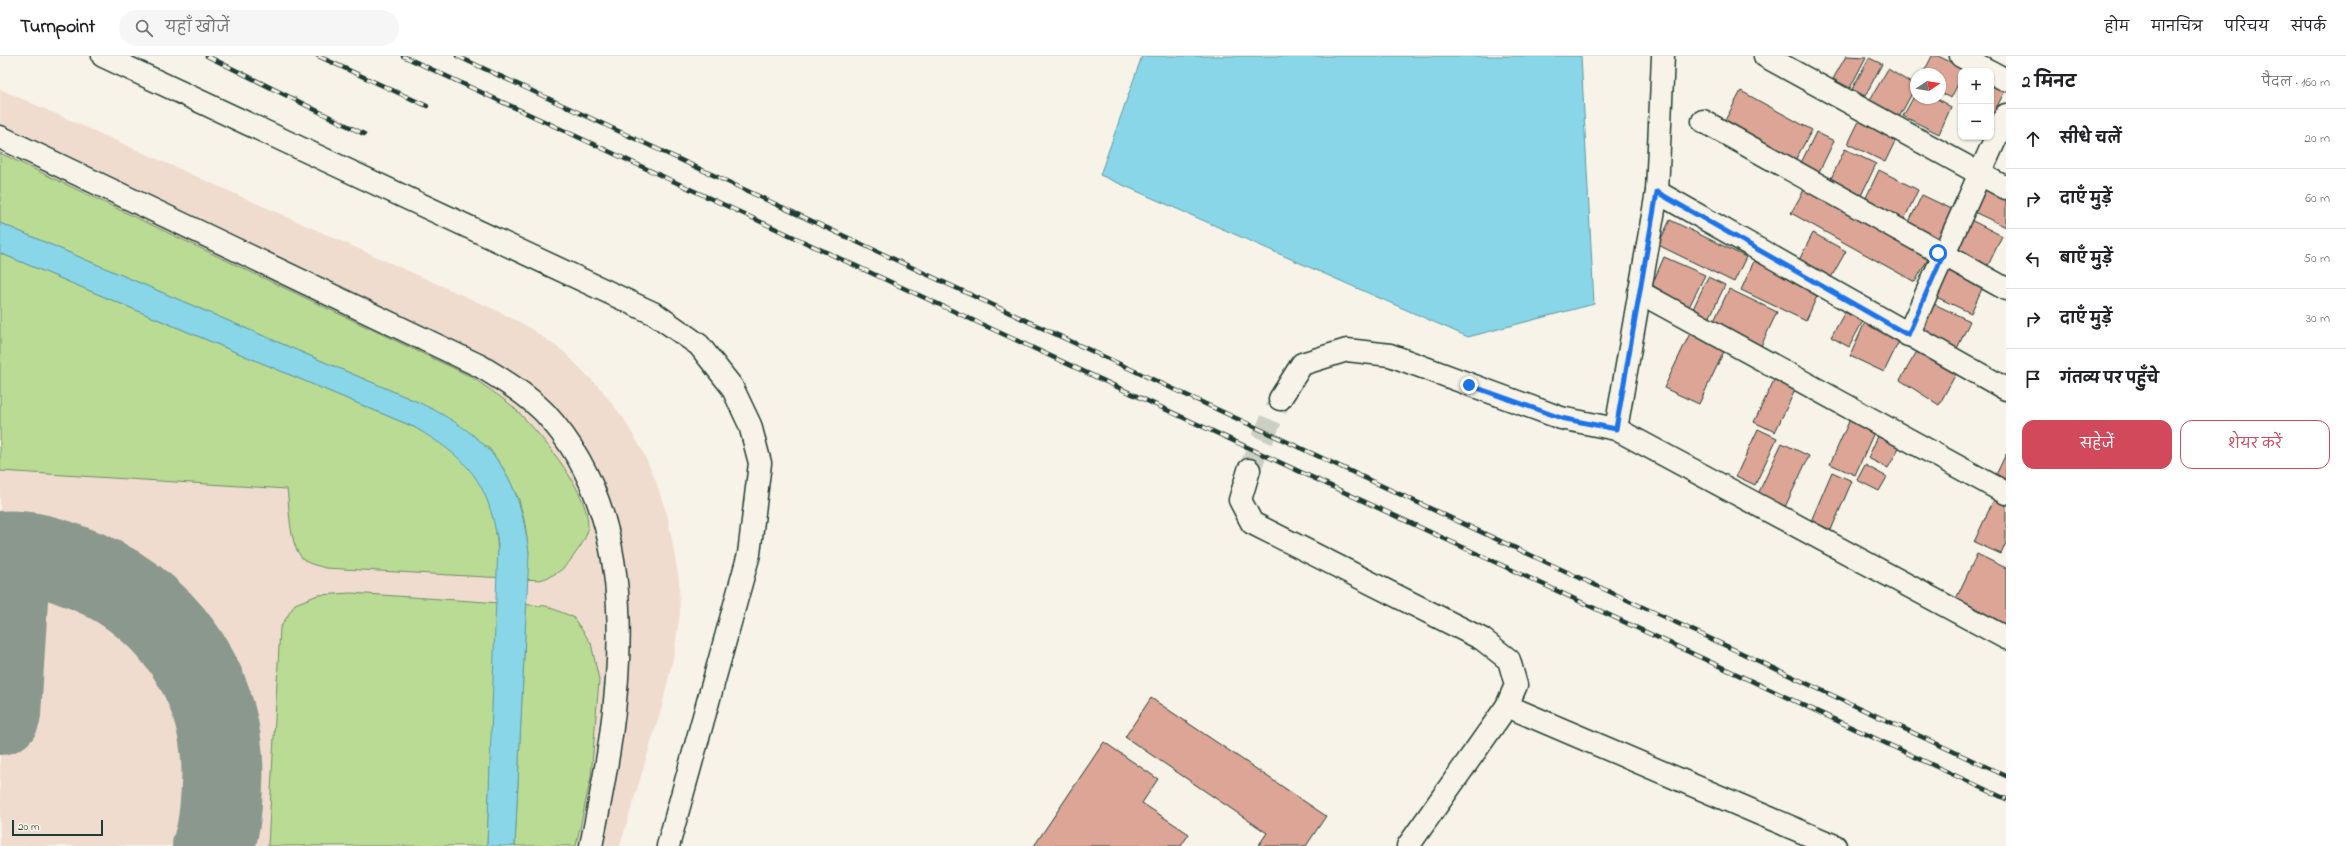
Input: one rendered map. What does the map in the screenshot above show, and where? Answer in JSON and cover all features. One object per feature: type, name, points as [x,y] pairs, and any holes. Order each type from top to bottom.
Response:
[{"type":"street","points":[[104,56],[655,314],[698,345],[732,387],[750,425],[760,464],[748,554],[668,846]]},
{"type":"street","points":[[1616,429],[1657,192],[1663,56]]},
{"type":"street","points":[[1764,56],[2006,188]]},
{"type":"street","points":[[1961,56],[1983,68]]},
{"type":"street","points":[[1994,74],[2006,80]]},
{"type":"street","points":[[1908,335],[2006,115]]},
{"type":"street","points":[[1703,121],[2006,289]]},
{"type":"street","points":[[0,137],[480,366],[512,385],[543,412],[568,443],[589,481],[603,519],[613,558],[617,596],[618,637],[614,706],[606,776],[591,846]]},
{"type":"street","points":[[1657,192],[2006,389]]},
{"type":"street","points":[[1639,292],[2006,493]]},
{"type":"street","points":[[1280,399],[1302,364],[1347,350],[1390,355],[1561,418],[1616,429],[2006,638]]},
{"type":"street","points":[[1249,470],[1240,500],[1252,523],[1482,639],[1509,660],[1516,686],[1507,706],[1408,846]]},
{"type":"street","points":[[1507,706],[1835,846]]},
{"type":"shaded area","points":[[0,89],[498,311],[527,326],[563,351],[601,389],[624,419],[642,450],[657,484],[668,518],[679,580],[680,613],[674,654],[662,706],[620,846],[0,846]]},
{"type":"green space","points":[[0,153],[472,377],[511,405],[535,430],[562,464],[574,483],[582,501],[587,518],[587,533],[580,547],[562,570],[540,580],[325,568],[307,562],[296,549],[291,528],[287,489],[0,471],[0,253],[414,427],[432,437],[460,457],[471,469],[487,497],[495,527],[498,575],[529,553],[525,524],[519,500],[505,471],[489,448],[420,403],[0,223]]},
{"type":"green space","points":[[351,593],[546,606],[573,617],[591,643],[599,680],[591,777],[576,846],[515,846],[526,610],[497,608],[487,846],[268,846],[280,628],[295,604],[318,595]]},
{"type":"water","points":[[1142,56],[1581,56],[1594,304],[1468,337],[1100,175]]},
{"type":"water","points":[[0,223],[420,403],[445,416],[466,430],[484,445],[498,461],[509,480],[518,501],[529,553],[515,846],[487,846],[498,544],[494,522],[488,503],[481,487],[462,461],[414,427],[0,253]]},
{"type":"building","points":[[1846,56],[1866,57],[1850,88],[1833,79]]},
{"type":"building","points":[[1932,56],[1938,56],[1963,68],[1958,68],[1958,84],[1951,98],[1946,96],[1946,68],[1926,68]]},
{"type":"building","points":[[1869,58],[1882,64],[1865,96],[1852,89]]},
{"type":"building","points":[[1888,69],[1910,82],[1910,97],[1897,121],[1868,103]]},
{"type":"building","points":[[1994,83],[2006,89],[1994,112]]},
{"type":"building","points":[[1741,91],[1812,130],[1793,164],[1723,124]]},
{"type":"building","points":[[1910,104],[1946,104],[1951,107],[1939,134],[1903,116]]},
{"type":"building","points":[[1862,115],[1899,133],[1885,162],[1848,144]]},
{"type":"building","points":[[1816,132],[1834,141],[1819,172],[1801,163]]},
{"type":"building","points":[[1845,149],[1876,164],[1858,202],[1827,187]]},
{"type":"building","points":[[1879,170],[1918,190],[1902,224],[1863,204]]},
{"type":"building","points":[[1808,183],[1932,252],[1915,282],[1791,213]]},
{"type":"building","points":[[1987,185],[2006,195],[2006,227],[1974,212]]},
{"type":"building","points":[[1922,195],[1956,211],[1941,243],[1907,226]]},
{"type":"building","points":[[1969,219],[2002,236],[1984,274],[1951,258]]},
{"type":"building","points":[[1670,220],[1746,257],[1734,282],[1658,245]]},
{"type":"building","points":[[1813,233],[1846,251],[1828,283],[1796,266]]},
{"type":"building","points":[[1664,257],[1705,275],[1689,307],[1652,285]]},
{"type":"building","points":[[1754,261],[1819,292],[1806,321],[1741,290]]},
{"type":"building","points":[[1949,265],[1985,282],[1971,313],[1934,296]]},
{"type":"building","points":[[1708,277],[1725,285],[1708,321],[1691,313]]},
{"type":"building","points":[[1729,289],[1777,312],[1761,346],[1713,323]]},
{"type":"building","points":[[1934,304],[1970,321],[1955,353],[1919,335]]},
{"type":"building","points":[[1845,312],[1863,321],[1849,347],[1831,337]]},
{"type":"building","points":[[1865,322],[1900,339],[1884,372],[1850,356]]},
{"type":"building","points":[[1692,329],[1727,345],[1699,404],[1664,388]]},
{"type":"building","points":[[1919,348],[1958,370],[1939,405],[1900,380]]},
{"type":"building","points":[[1776,376],[1797,386],[1775,432],[1754,422]]},
{"type":"building","points":[[1851,417],[1876,428],[1855,475],[1830,464]]},
{"type":"building","points":[[1758,429],[1777,438],[1755,485],[1736,476]]},
{"type":"building","points":[[1879,434],[1901,444],[1888,468],[1868,458]]},
{"type":"building","points":[[1782,443],[1809,456],[1785,507],[1758,494]]},
{"type":"building","points":[[2006,454],[2006,485],[1994,479]]},
{"type":"building","points":[[1865,465],[1887,477],[1879,491],[1857,480]]},
{"type":"building","points":[[1832,472],[1852,481],[1831,530],[1811,521]]},
{"type":"building","points":[[1996,495],[2006,499],[2006,543],[2001,554],[1974,542]]},
{"type":"building","points":[[1977,554],[2006,568],[2006,628],[1954,603]]},
{"type":"building","points":[[1151,698],[1326,816],[1306,846],[1258,846],[1267,833],[1125,737]]},
{"type":"building","points":[[1104,742],[1158,779],[1142,803],[1189,834],[1181,846],[1034,846]]},
{"type":"taxiway","points":[[0,552],[26,553],[52,558],[103,579],[134,598],[161,621],[184,649],[201,679],[214,713],[221,748],[221,809],[219,824],[213,846]]},
{"type":"taxiway","points":[[0,714],[9,567]]},
{"type":"tunnel","points":[[1249,470],[1280,399]]},
{"type":"railway","points":[[207,56],[364,134]]},
{"type":"railway","points":[[318,56],[427,106]]},
{"type":"railway","points":[[403,56],[2006,799]]},
{"type":"railway","points":[[457,56],[2006,776]]},
{"type":"route","points":[[1469,385],[1561,418],[1616,429],[1622,402],[1639,292],[1657,192],[1908,335],[1943,255],[1938,253]]}]
